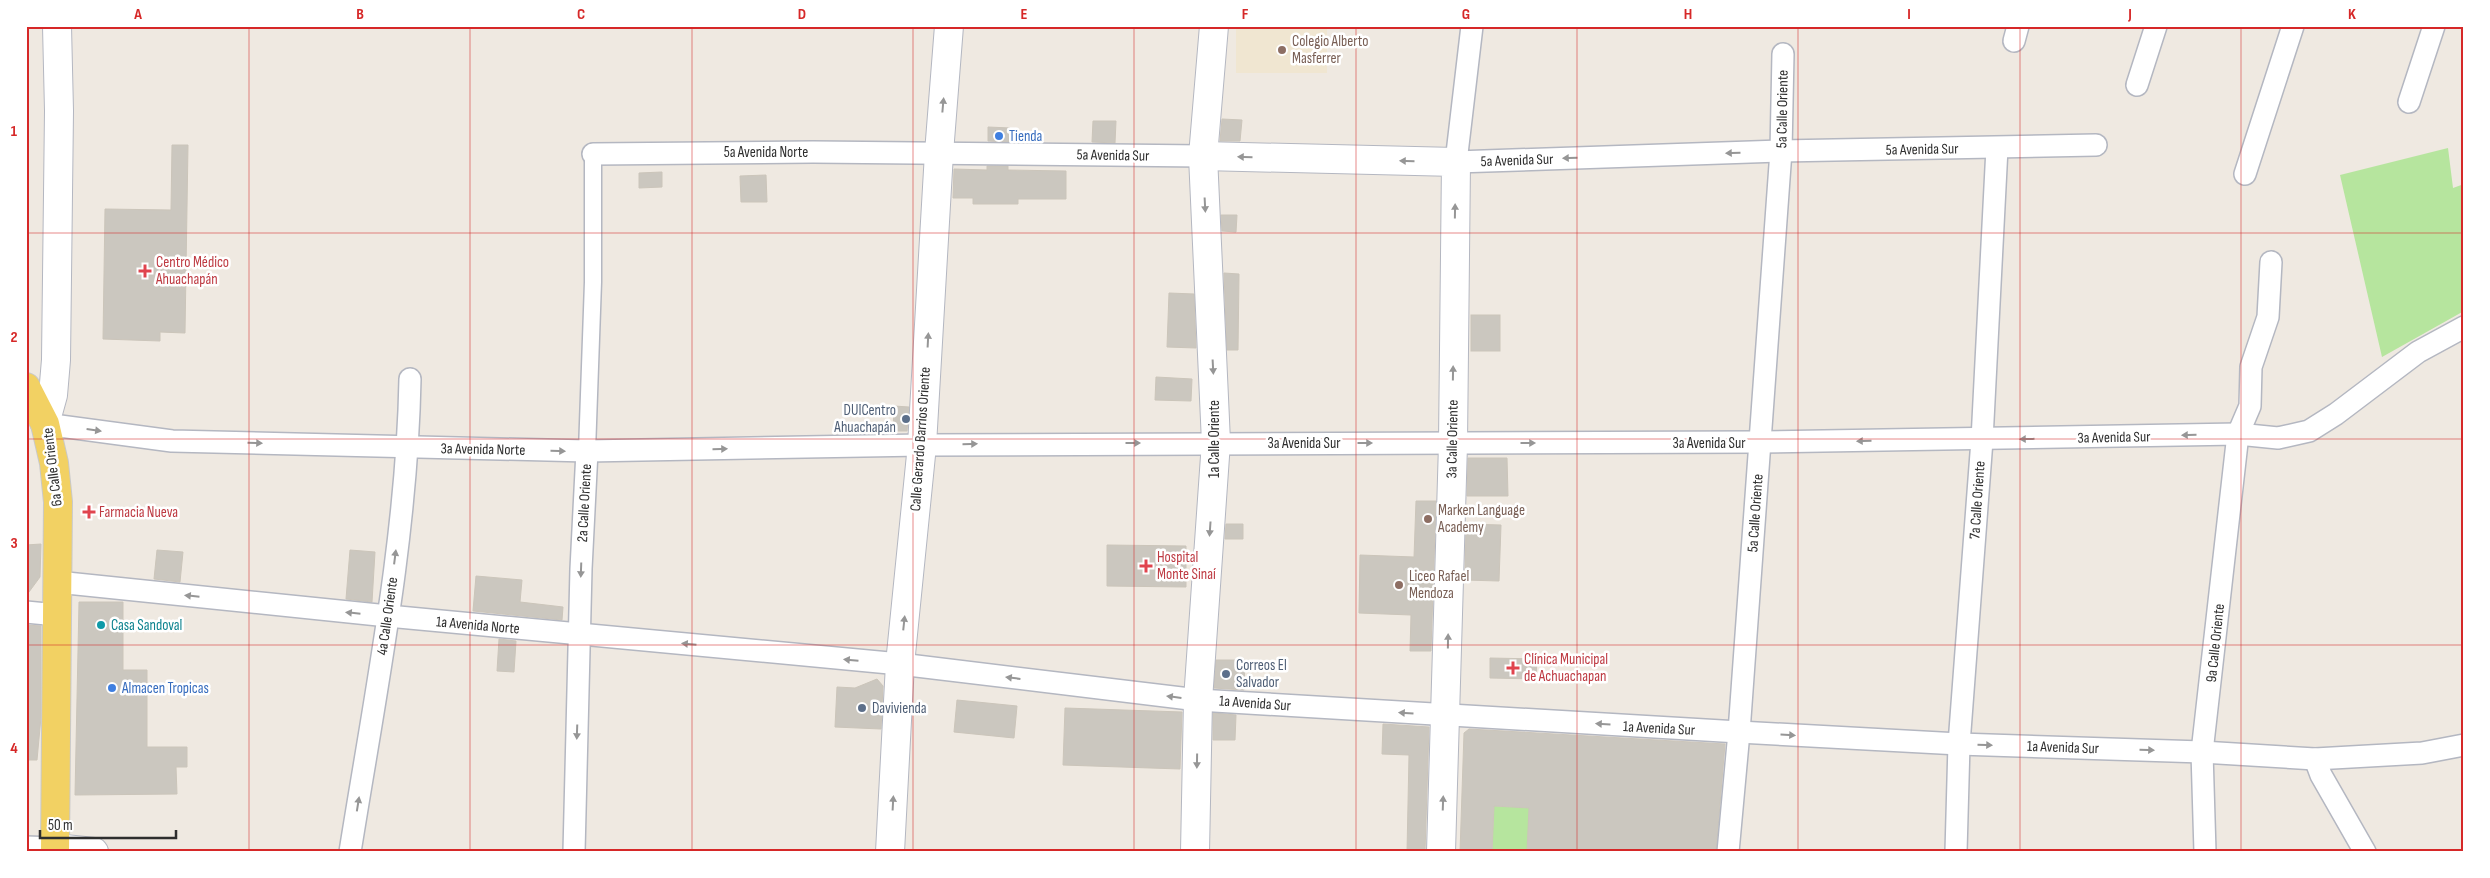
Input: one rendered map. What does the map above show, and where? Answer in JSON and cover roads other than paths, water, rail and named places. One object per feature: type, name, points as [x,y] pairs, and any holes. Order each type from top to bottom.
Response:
[{"type":"main road","name":"6a Calle Oriente","points":[[55,850],[58,502],[54,463],[45,424],[53,395],[56,360],[59,111],[57,26]]},
{"type":"main road","name":"Calle Gerardo Barrios Oriente","points":[[890,852],[900,664],[922,445],[939,153],[949,26]]},
{"type":"main road","name":"1a Calle Oriente","points":[[1195,852],[1198,700],[1216,442],[1203,156],[1214,26]]},
{"type":"main road","name":"5a Avenida Sur","points":[[1203,156],[1456,162]]},
{"type":"main road","name":"3a Calle Oriente","points":[[1442,852],[1452,444],[1456,162]]},
{"type":"main road","points":[[26,387],[45,424]]},
{"type":"main road","points":[[55,850],[94,852]]},
{"type":"street","name":"3a Calle Oriente","points":[[1456,162],[1472,26]]},
{"type":"street","points":[[2138,85],[2156,26]]},
{"type":"street","points":[[2245,174],[2293,26]]},
{"type":"street","points":[[2408,102],[2434,26]]},
{"type":"street","name":"5a Calle Oriente","points":[[1728,852],[1739,732],[1782,151],[1783,54]]},
{"type":"street","name":"5a Avenida Sur","points":[[1456,162],[1782,151],[2096,145]]},
{"type":"street","name":"7a Calle Oriente","points":[[1956,852],[1959,744],[1982,440],[1997,148]]},
{"type":"street","name":"5a Avenida Norte","points":[[593,154],[939,153]]},
{"type":"street","name":"5a Avenida Sur","points":[[939,153],[1203,156]]},
{"type":"street","name":"2a Calle Oriente","points":[[574,852],[593,282],[593,154]]},
{"type":"street","name":"9a Calle Oriente","points":[[2205,852],[2202,752],[2238,434],[2250,406],[2251,367],[2268,317],[2271,262]]},
{"type":"street","name":"3a Avenida Sur","points":[[922,445],[1216,442],[1452,444],[1760,442],[1982,440],[2238,434],[2278,438],[2309,431],[2336,414],[2418,352],[2464,327]]},
{"type":"street","name":"4a Calle Oriente","points":[[350,852],[388,616],[408,447],[410,379]]},
{"type":"street","name":"3a Avenida Norte","points":[[45,424],[172,441],[408,447],[587,451],[922,445]]},
{"type":"street","name":"1a Avenida Norte","points":[[57,582],[388,616],[900,664]]},
{"type":"street","points":[[26,612],[57,615]]},
{"type":"street","name":"1a Avenida Sur","points":[[900,664],[1198,700],[1959,744],[2202,752],[2315,760],[2422,753],[2464,746]]},
{"type":"street","points":[[2315,760],[2321,776],[2365,852]]},
{"type":"street","points":[[26,847],[55,850]]},
{"type":"place","name":"Colegio Alberto Masferrer","points":[[1282,50]]},
{"type":"place","name":"Tienda","points":[[999,136]]},
{"type":"place","name":"Centro Médico Ahuachapán","points":[[145,271]]},
{"type":"place","name":"DUICentro Ahuachapán","points":[[906,419]]},
{"type":"place","name":"Farmacia Nueva","points":[[89,512]]},
{"type":"place","name":"Marken Language Academy","points":[[1428,519]]},
{"type":"place","name":"Hospital Monte Sinaí","points":[[1146,566]]},
{"type":"place","name":"Liceo Rafael Mendoza","points":[[1399,585]]},
{"type":"place","name":"Casa Sandoval","points":[[101,625]]},
{"type":"place","name":"Clínica Municipal de Achuachapan","points":[[1513,668]]},
{"type":"place","name":"Correos El Salvador","points":[[1226,674]]},
{"type":"place","name":"Almacen Tropicas","points":[[112,688]]},
{"type":"place","name":"Davivienda","points":[[862,708]]}]
